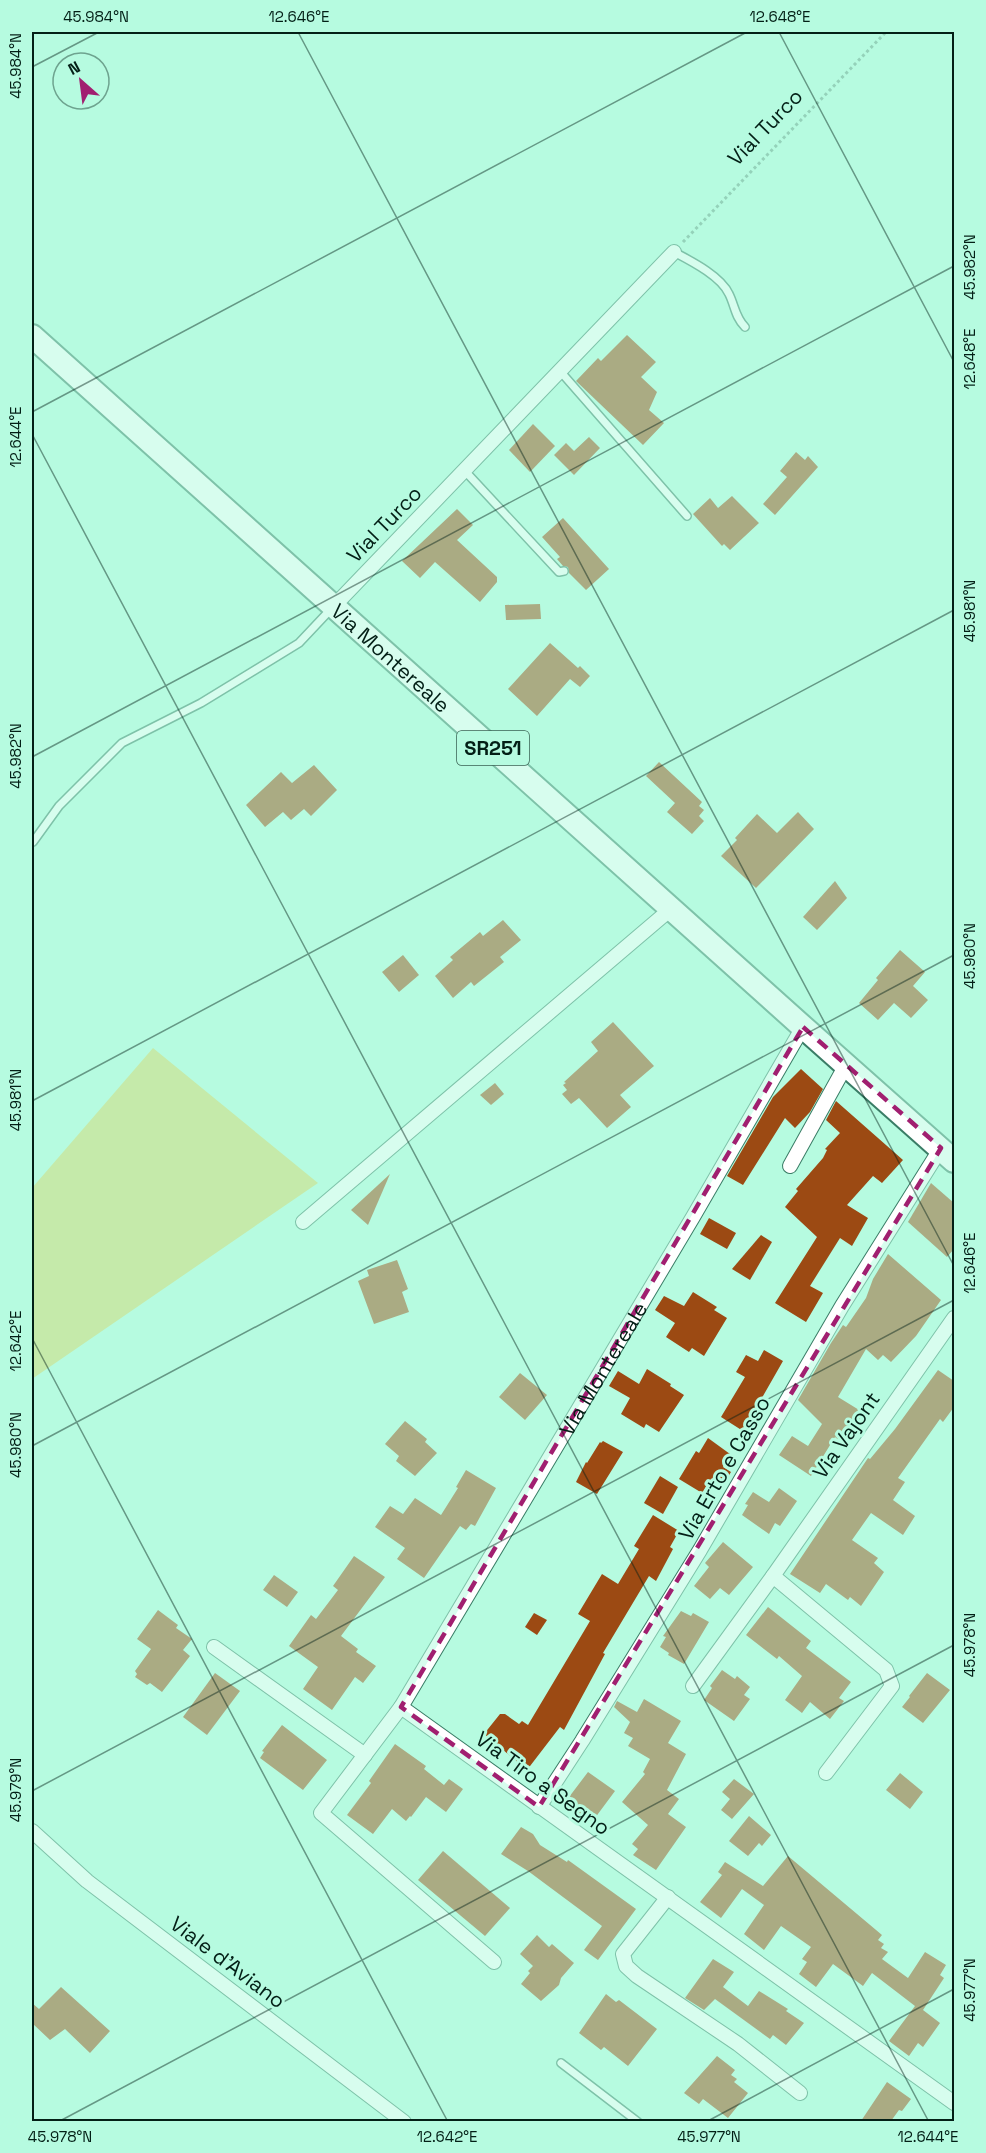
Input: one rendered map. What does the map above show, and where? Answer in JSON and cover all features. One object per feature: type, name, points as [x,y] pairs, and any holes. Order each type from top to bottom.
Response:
[{"type":"main road","name":"Via Montereale","points":[[32,336],[672,908],[803,1028],[948,1154]]},
{"type":"street","name":"Vial Turco","points":[[333,606],[674,252]]},
{"type":"street","points":[[303,1222],[672,908]]},
{"type":"street","name":"Via Montereale","points":[[401,1707],[803,1028]]},
{"type":"street","points":[[790,1166],[846,1065]]},
{"type":"street","name":"Via Erto e Casso","points":[[539,1807],[582,1742],[700,1550],[843,1306],[948,1154]]},
{"type":"street","name":"Via Vajont","points":[[693,1686],[954,1318]]},
{"type":"street","points":[[773,1576],[886,1670],[892,1686],[826,1773]]},
{"type":"street","points":[[214,1647],[365,1755]]},
{"type":"street","points":[[401,1707],[321,1813],[494,1962]]},
{"type":"street","name":"Via Tiro a Segno","points":[[401,1707],[954,2103]]},
{"type":"street","name":"Viale d'Aviano","points":[[32,1831],[87,1881],[404,2121]]},
{"type":"street","points":[[668,1898],[623,1954],[626,1966],[637,1976],[738,2044],[800,2093]]},
{"type":"lane","points":[[674,252],[700,266],[729,292],[737,319],[745,327]]},
{"type":"lane","points":[[560,371],[687,516]]},
{"type":"lane","points":[[464,470],[559,573],[564,571]]},
{"type":"lane","points":[[33,842],[59,806],[122,742],[201,703],[299,644],[333,606]]},
{"type":"lane","points":[[561,2063],[638,2121]]},
{"type":"path","name":"Vial Turco","points":[[674,252],[886,32]]},
{"type":"highlighted area","points":[[803,1027],[941,1148],[539,1807],[401,1707]]},
{"type":"shaded area","points":[[153,1048],[318,1183],[32,1379],[32,1188]]},
{"type":"building","points":[[627,335],[656,362],[641,377],[657,392],[649,410],[664,423],[643,445],[576,381],[598,358],[601,361]]},
{"type":"building","points":[[533,424],[555,446],[530,472],[509,450]]},
{"type":"building","points":[[589,437],[600,448],[574,475],[554,455],[566,443],[574,451]]},
{"type":"building","points":[[796,452],[805,460],[808,456],[818,467],[775,515],[763,504],[787,477],[780,471]]},
{"type":"building","points":[[732,496],[759,523],[730,550],[724,544],[722,546],[693,514],[710,498],[718,508]]},
{"type":"building","points":[[457,509],[473,525],[457,540],[497,577],[497,582],[480,602],[435,562],[420,578],[402,561]]},
{"type":"building","points":[[563,518],[609,569],[586,590],[569,573],[568,567],[563,566],[557,559],[560,557],[542,537]]},
{"type":"building","points":[[540,604],[541,619],[506,620],[505,605]]},
{"type":"building","points":[[550,643],[590,676],[580,687],[570,679],[537,716],[508,689]]},
{"type":"building","points":[[659,762],[702,802],[699,806],[704,810],[699,816],[704,821],[692,834],[667,812],[675,803],[646,776]]},
{"type":"building","points":[[314,765],[337,790],[311,816],[304,809],[291,820],[283,812],[265,827],[246,805],[281,772],[292,783]]},
{"type":"building","points":[[798,812],[814,829],[756,888],[721,856],[757,814],[777,833]]},
{"type":"building","points":[[835,881],[847,898],[817,930],[803,917]]},
{"type":"building","points":[[503,920],[521,940],[500,957],[504,962],[474,986],[471,982],[453,998],[435,976],[453,960],[450,957],[480,932],[483,936]]},
{"type":"building","points":[[900,950],[925,972],[913,986],[928,1000],[911,1018],[894,1003],[878,1020],[859,1003],[878,980],[876,978]]},
{"type":"building","points":[[403,955],[419,975],[399,992],[382,972]]},
{"type":"building","points":[[613,1022],[654,1066],[620,1095],[631,1107],[607,1128],[579,1098],[571,1104],[562,1094],[567,1090],[563,1085],[566,1083],[564,1082],[598,1051],[591,1042]]},
{"type":"building","points":[[801,1069],[823,1089],[810,1112],[795,1128],[785,1118],[743,1185],[727,1176],[773,1097]]},
{"type":"building","points":[[495,1083],[504,1094],[491,1105],[480,1095]]},
{"type":"building","points":[[836,1101],[903,1160],[882,1183],[873,1176],[847,1205],[868,1218],[852,1246],[840,1238],[810,1286],[823,1293],[806,1322],[775,1303],[817,1237],[785,1207],[798,1191],[796,1189],[823,1158],[827,1150],[825,1149],[840,1133],[826,1120]]},
{"type":"building","points":[[390,1174],[368,1225],[351,1210]]},
{"type":"building","points":[[931,1183],[954,1203],[954,1249],[947,1257],[908,1222]]},
{"type":"building","points":[[709,1218],[736,1233],[727,1249],[700,1234]]},
{"type":"building","points":[[761,1235],[772,1242],[750,1280],[732,1269]]},
{"type":"building","points":[[888,1254],[941,1300],[916,1336],[891,1362],[883,1355],[878,1360],[866,1349],[838,1397],[864,1413],[842,1443],[835,1437],[811,1476],[779,1455],[792,1436],[808,1446],[822,1424],[798,1400],[843,1325],[846,1327],[866,1298],[873,1279]]},
{"type":"building","points":[[397,1260],[408,1289],[402,1292],[409,1312],[374,1324],[358,1281],[369,1276],[367,1270]]},
{"type":"building","points":[[693,1292],[717,1307],[714,1310],[727,1318],[704,1356],[692,1348],[689,1352],[666,1337],[675,1323],[655,1310],[664,1296],[684,1306]]},
{"type":"building","points":[[764,1350],[783,1361],[743,1431],[721,1417],[745,1377],[736,1372],[746,1355],[758,1361]]},
{"type":"building","points":[[647,1369],[684,1395],[659,1432],[646,1424],[644,1428],[621,1414],[630,1398],[609,1386],[618,1371],[639,1384]]},
{"type":"building","points":[[938,1370],[954,1381],[954,1407],[943,1422],[940,1419],[898,1478],[905,1482],[893,1500],[915,1516],[903,1535],[871,1513],[852,1540],[878,1558],[874,1563],[884,1572],[861,1606],[850,1597],[848,1600],[826,1584],[820,1593],[790,1574],[868,1458],[870,1459],[895,1429]]},
{"type":"building","points":[[520,1373],[547,1395],[525,1420],[499,1397]]},
{"type":"building","points":[[405,1421],[427,1439],[425,1442],[437,1453],[415,1476],[396,1461],[399,1456],[385,1444]]},
{"type":"building","points":[[708,1438],[730,1454],[723,1467],[731,1472],[723,1485],[714,1479],[711,1484],[708,1483],[702,1493],[679,1479],[696,1451],[699,1453]]},
{"type":"building","points":[[603,1441],[623,1452],[597,1494],[576,1482],[586,1462]]},
{"type":"building","points":[[466,1470],[496,1488],[475,1526],[471,1524],[466,1530],[460,1526],[424,1578],[397,1559],[405,1548],[375,1527],[390,1506],[403,1514],[415,1498],[441,1515]]},
{"type":"building","points":[[660,1476],[678,1487],[663,1514],[644,1503]]},
{"type":"building","points":[[779,1488],[797,1501],[780,1526],[775,1523],[769,1534],[742,1515],[748,1505],[745,1504],[753,1492],[769,1502]]},
{"type":"building","points":[[653,1515],[679,1531],[670,1547],[673,1549],[656,1581],[649,1576],[603,1653],[605,1654],[564,1730],[560,1727],[527,1770],[484,1734],[500,1714],[505,1714],[519,1724],[522,1721],[528,1725],[590,1621],[578,1614],[602,1574],[618,1584],[639,1549],[634,1546]]},
{"type":"building","points":[[723,1542],[753,1567],[729,1595],[720,1588],[710,1599],[694,1586],[709,1567],[705,1563]]},
{"type":"building","points":[[354,1556],[385,1577],[341,1636],[358,1649],[356,1652],[376,1666],[363,1683],[355,1677],[332,1710],[303,1689],[318,1667],[289,1646],[311,1615],[316,1619],[338,1590],[333,1586]]},
{"type":"building","points":[[274,1575],[298,1592],[287,1607],[263,1590]]},
{"type":"building","points":[[768,1607],[811,1641],[806,1648],[851,1682],[839,1698],[844,1701],[830,1719],[810,1702],[802,1713],[785,1700],[802,1676],[779,1656],[777,1659],[746,1635]]},
{"type":"building","points":[[158,1610],[178,1625],[176,1628],[192,1639],[183,1650],[190,1656],[162,1692],[150,1683],[147,1685],[135,1677],[137,1674],[135,1671],[151,1649],[137,1639]]},
{"type":"building","points":[[681,1611],[691,1616],[693,1613],[709,1622],[684,1664],[668,1655],[669,1653],[660,1647],[666,1637],[663,1636]]},
{"type":"building","points":[[534,1613],[547,1620],[537,1635],[525,1627]]},
{"type":"building","points":[[722,1670],[735,1679],[737,1676],[750,1687],[744,1695],[750,1699],[734,1721],[704,1700],[712,1688],[710,1686]]},
{"type":"building","points":[[215,1673],[240,1691],[207,1735],[183,1717]]},
{"type":"building","points":[[927,1673],[950,1690],[923,1723],[902,1707]]},
{"type":"building","points":[[644,1699],[681,1721],[668,1743],[686,1754],[667,1790],[679,1799],[668,1814],[686,1827],[656,1870],[633,1855],[638,1849],[632,1844],[648,1825],[622,1802],[645,1774],[643,1772],[650,1759],[628,1746],[633,1738],[624,1733],[630,1722],[614,1707],[617,1701],[637,1712]]},
{"type":"building","points":[[282,1725],[327,1760],[303,1790],[260,1758],[264,1752],[262,1751]]},
{"type":"building","points":[[395,1744],[426,1766],[424,1769],[444,1785],[449,1779],[463,1789],[446,1812],[426,1797],[406,1821],[392,1809],[373,1834],[347,1815],[371,1783],[369,1781]]},
{"type":"building","points":[[588,1772],[615,1791],[592,1822],[563,1805]]},
{"type":"building","points":[[900,1773],[923,1792],[910,1809],[886,1790]]},
{"type":"building","points":[[734,1779],[754,1794],[732,1819],[721,1810],[730,1799],[722,1792]]},
{"type":"building","points":[[749,1816],[771,1835],[762,1846],[759,1843],[748,1856],[729,1841]]},
{"type":"building","points":[[521,1827],[533,1834],[540,1845],[567,1862],[568,1860],[636,1909],[598,1960],[584,1950],[602,1926],[528,1871],[501,1854]]},
{"type":"building","points":[[443,1851],[510,1908],[485,1936],[418,1880]]},
{"type":"building","points":[[788,1856],[882,1935],[878,1940],[884,1944],[881,1948],[888,1952],[882,1959],[908,1978],[925,1952],[946,1965],[940,1975],[944,1978],[923,2010],[940,2023],[923,2047],[918,2043],[909,2056],[889,2041],[915,2006],[872,1973],[863,1986],[833,1964],[816,1987],[799,1974],[807,1962],[802,1959],[811,1947],[781,1926],[764,1950],[744,1934],[764,1905],[742,1889],[721,1918],[700,1902],[722,1875],[718,1872],[725,1862],[763,1886]]},
{"type":"building","points":[[537,1935],[549,1947],[552,1944],[574,1963],[561,1978],[559,1985],[541,2001],[521,1984],[533,1966],[520,1954]]},
{"type":"building","points":[[713,1959],[734,1972],[723,1987],[748,2006],[759,1991],[788,2009],[786,2011],[804,2023],[786,2045],[773,2035],[770,2039],[715,1999],[704,2010],[685,1998]]},
{"type":"building","points":[[61,1987],[110,2031],[90,2053],[65,2029],[50,2040],[32,2023],[32,2003],[39,2009]]},
{"type":"building","points":[[606,1994],[616,2002],[619,2000],[657,2029],[628,2066],[604,2047],[601,2050],[579,2033]]},
{"type":"building","points":[[717,2056],[735,2070],[731,2075],[737,2079],[734,2082],[748,2093],[728,2118],[703,2099],[699,2104],[684,2093]]},
{"type":"building","points":[[887,2082],[911,2099],[891,2121],[861,2121]]}]
